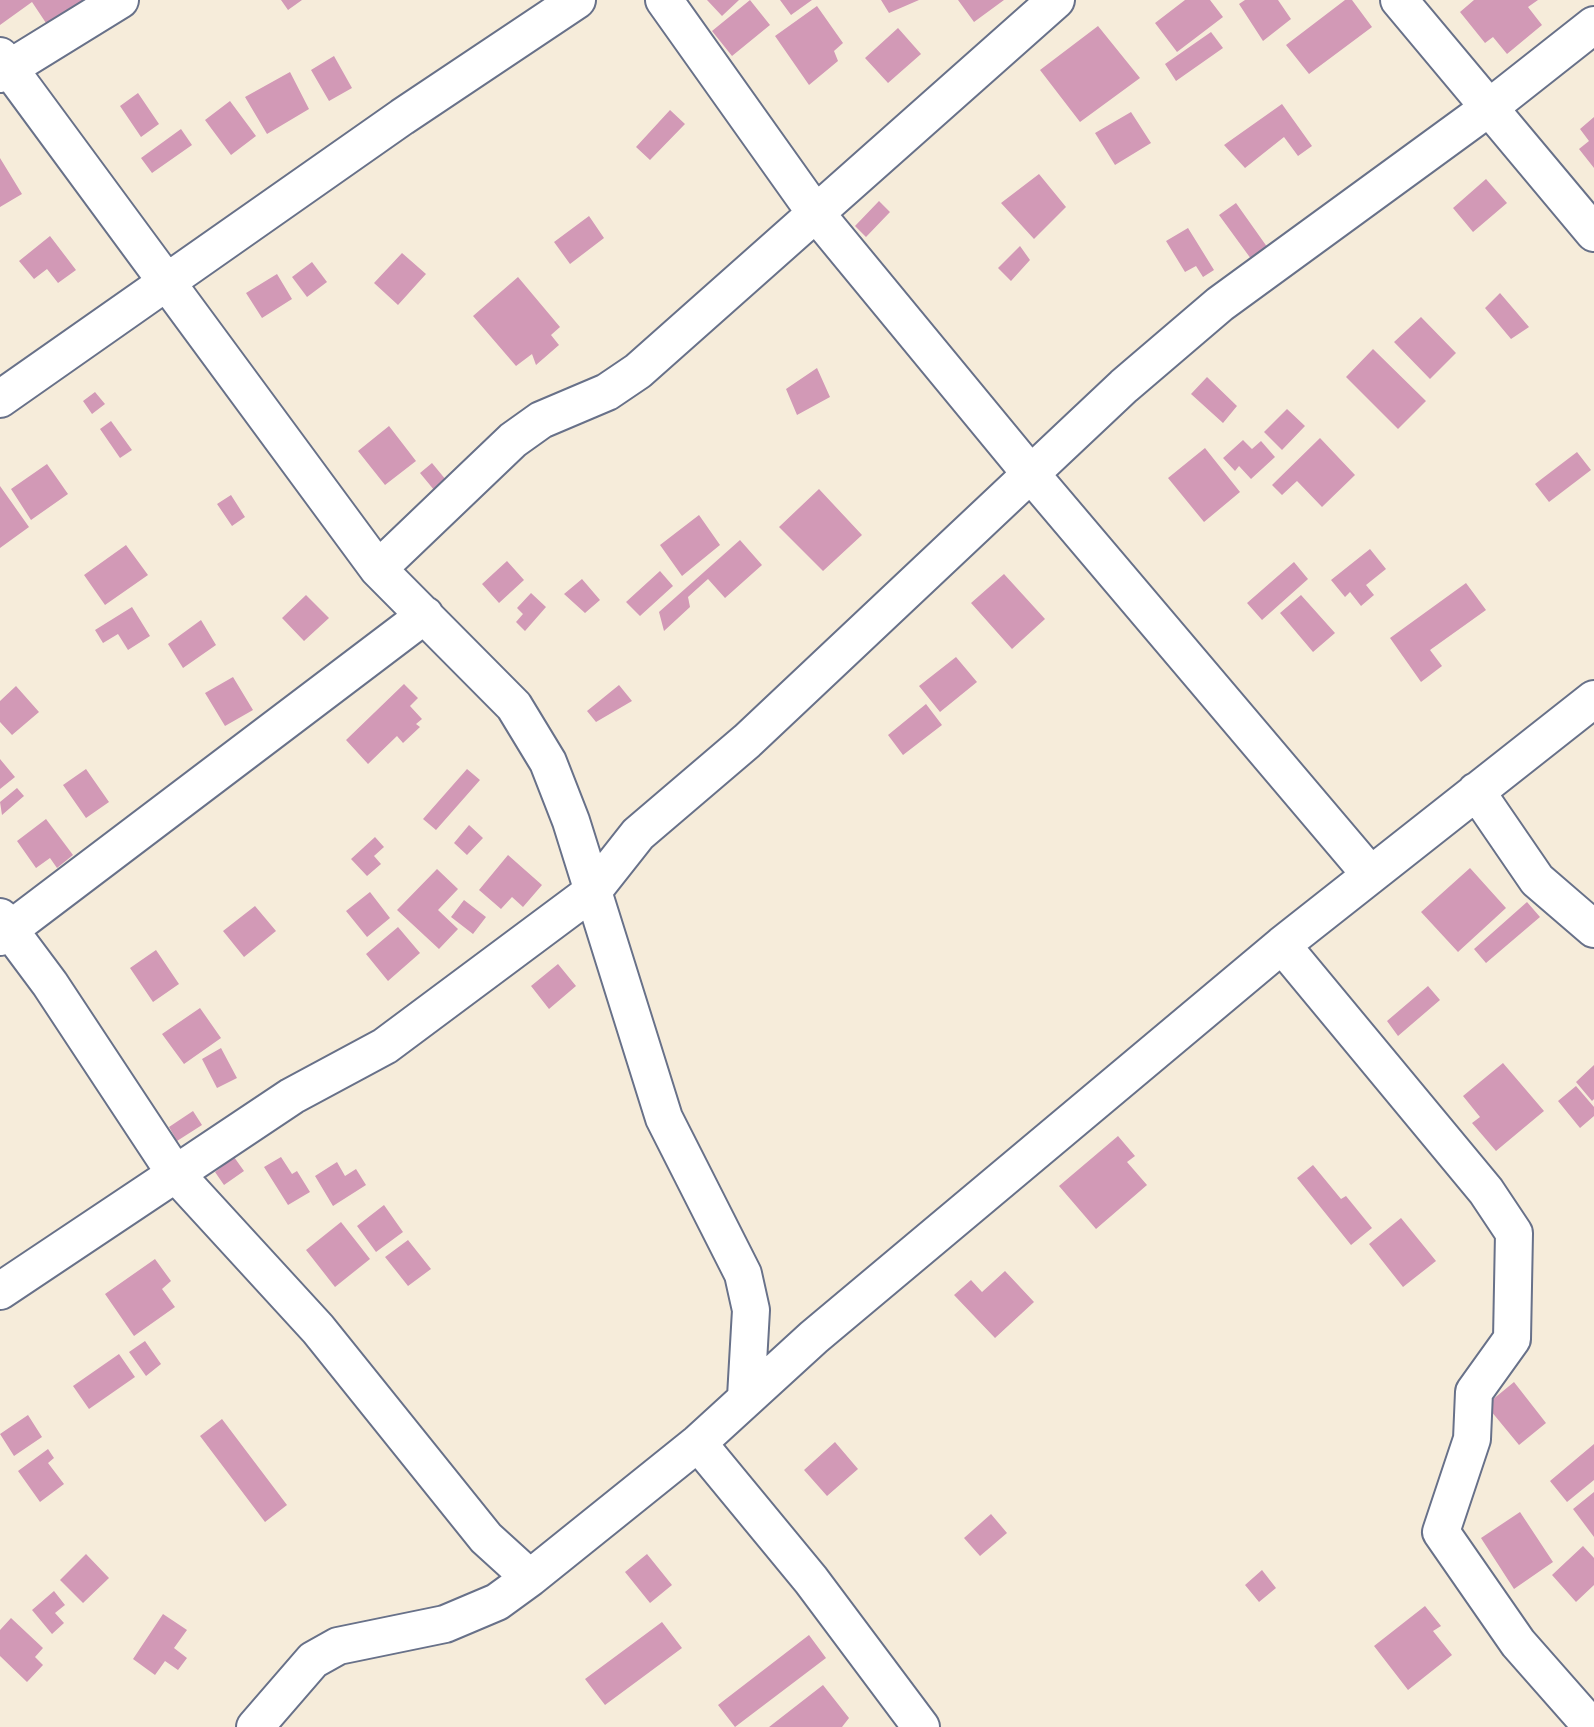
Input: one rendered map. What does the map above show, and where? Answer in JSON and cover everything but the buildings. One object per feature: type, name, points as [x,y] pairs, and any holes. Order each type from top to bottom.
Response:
[{"type":"street","points":[[120,0],[3,66],[378,569],[514,706],[548,762],[593,891],[664,1118],[743,1274],[751,1310],[746,1397]]},
{"type":"street","points":[[0,399],[577,0]]},
{"type":"street","points":[[664,0],[814,211],[1030,473],[1370,874]]},
{"type":"street","points":[[378,569],[513,440],[541,420],[607,392],[638,371],[814,211],[1056,0]]},
{"type":"street","points":[[1399,0],[1594,233]]},
{"type":"street","points":[[0,1291],[292,1096],[385,1046],[593,891],[638,834],[747,741],[1124,386],[1220,304],[1490,107],[1594,25]]},
{"type":"street","points":[[425,615],[3,928],[50,984],[174,1172],[318,1329],[486,1538],[530,1578]]},
{"type":"street","points":[[255,1727],[313,1660],[338,1646],[445,1624],[497,1602],[530,1578],[698,1443],[746,1397],[1282,945],[1594,699]]},
{"type":"street","points":[[1476,791],[1537,880],[1594,929]]},
{"type":"street","points":[[1282,945],[1476,1179],[1514,1233],[1512,1339],[1474,1392],[1472,1439],[1441,1532],[1518,1643],[1592,1727]]},
{"type":"street","points":[[698,1443],[811,1580],[921,1727]]}]
